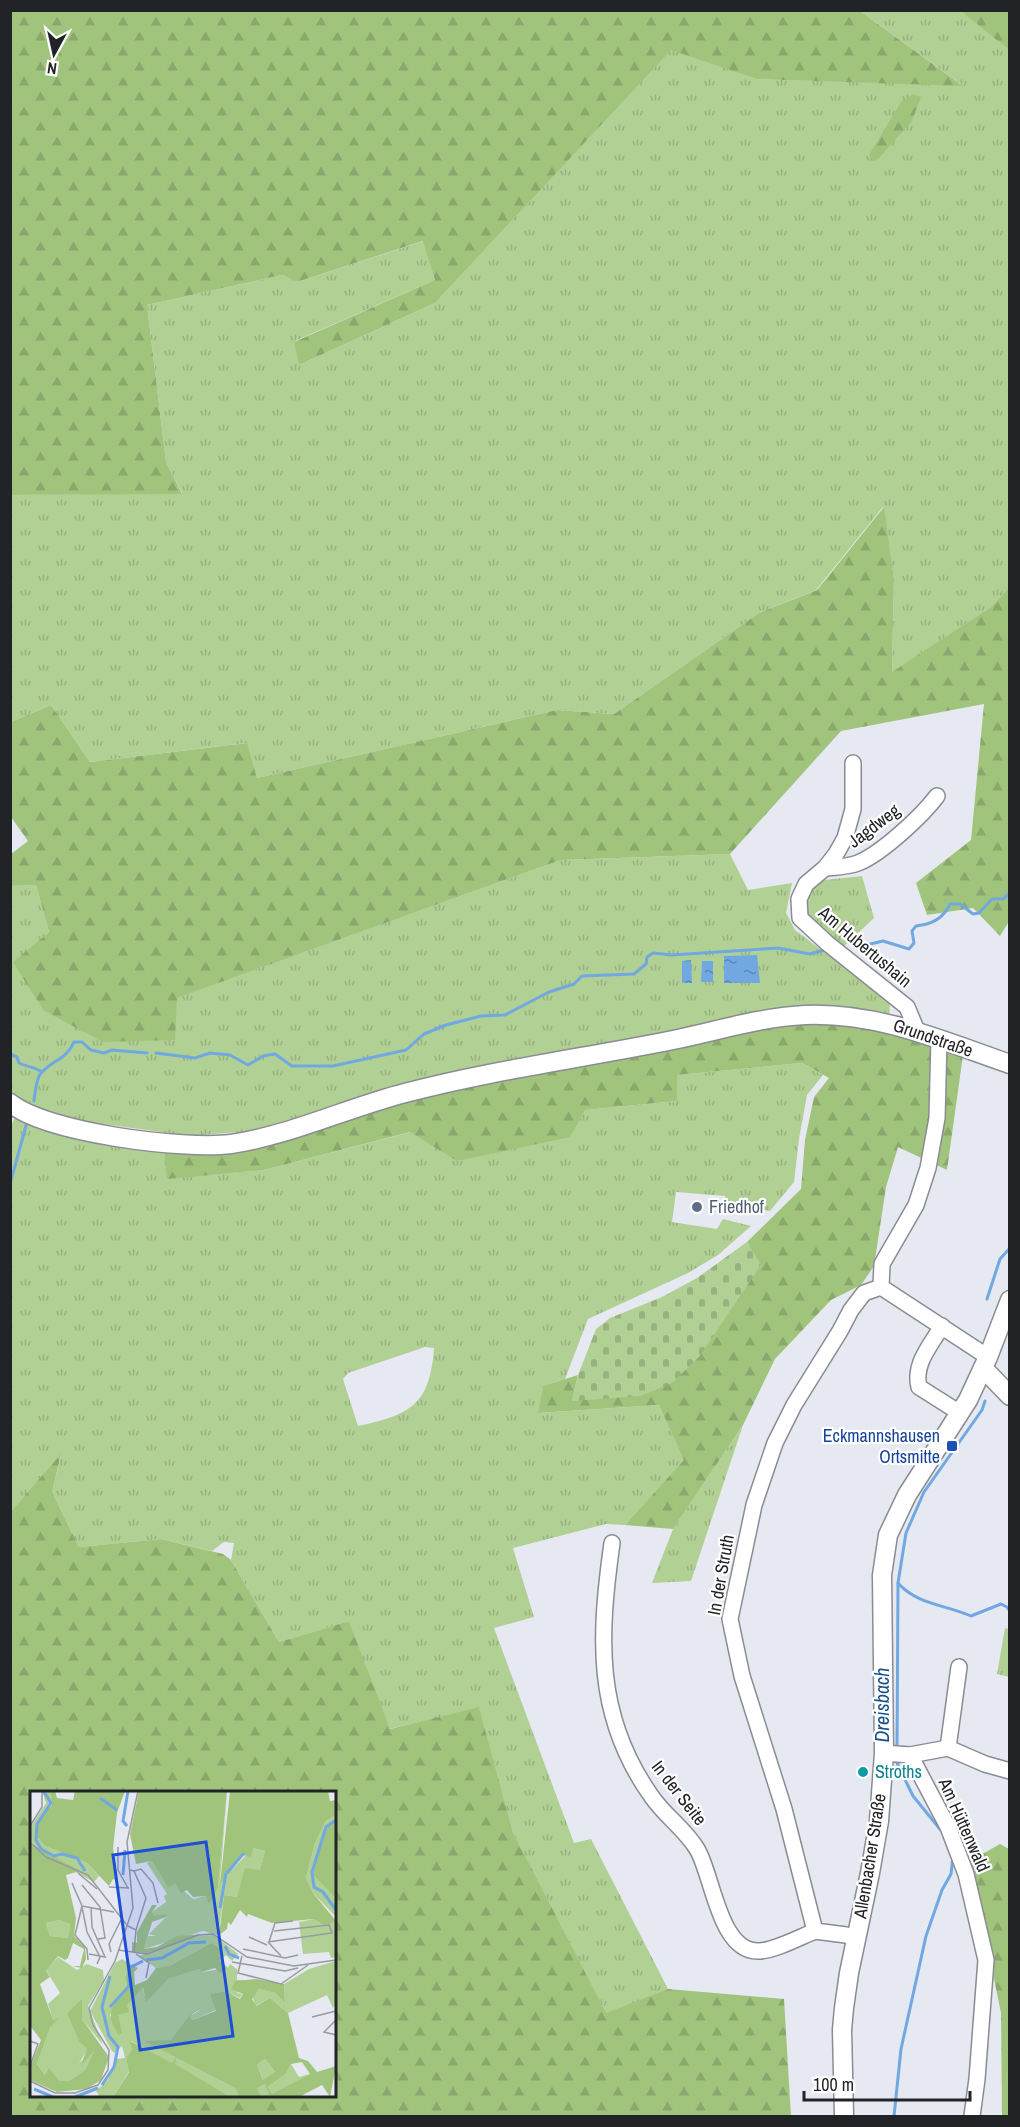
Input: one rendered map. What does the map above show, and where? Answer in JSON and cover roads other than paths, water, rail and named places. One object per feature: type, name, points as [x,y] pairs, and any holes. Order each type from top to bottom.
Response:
[{"type":"main road","name":"Grundstraße","points":[[10,1103],[18,1109],[66,1127],[124,1138],[191,1144],[229,1144],[265,1137],[404,1093],[526,1066],[673,1040],[766,1020],[806,1015],[855,1017],[896,1024],[1010,1064]]},
{"type":"main road","name":"Allenbacher Straße","points":[[844,2116],[842,2030],[849,1974],[879,1821],[897,1754],[882,1575],[888,1535],[907,1495],[960,1413],[985,1363],[1010,1300]]},
{"type":"main road","points":[[985,1363],[1010,1396]]},
{"type":"street","name":"Am Hubertushain","points":[[853,764],[853,809],[850,822],[842,844],[825,868],[806,884],[799,899],[800,918],[827,943],[907,1007],[917,1031]]},
{"type":"street","name":"Jagdweg","points":[[825,868],[856,864],[868,858],[918,817],[938,796]]},
{"type":"street","points":[[939,1040],[937,1118],[928,1168],[916,1205],[882,1264],[881,1287],[942,1326],[985,1363]]},
{"type":"street","name":"In der Struth","points":[[815,1930],[784,1809],[741,1676],[730,1619],[754,1505],[775,1443],[794,1405],[851,1310],[864,1293],[881,1287]]},
{"type":"street","points":[[942,1326],[919,1365],[917,1379],[919,1387],[960,1413]]},
{"type":"street","name":"In der Seite","points":[[612,1543],[604,1601],[604,1676],[609,1701],[631,1764],[652,1798],[685,1832],[698,1850],[725,1926],[736,1942],[746,1949],[760,1952],[815,1930]]},
{"type":"street","points":[[948,1748],[959,1667]]},
{"type":"street","points":[[897,1754],[948,1748],[1010,1772]]},
{"type":"street","name":"Am Hüttenwald","points":[[897,1754],[948,1827],[966,1874],[986,1960],[972,2116]]},
{"type":"street","points":[[815,1930],[856,1938]]},
{"type":"water","points":[[757,955],[760,983],[724,983],[724,956]]},
{"type":"water","points":[[691,960],[692,983],[682,983],[682,961]]},
{"type":"water","points":[[702,961],[713,961],[713,982],[701,982]]},
{"type":"waterway","points":[[862,946],[883,941],[909,949],[914,943],[912,931],[916,926],[936,920],[950,904],[960,904],[973,914],[979,913],[992,899],[1003,899],[1010,893]]},
{"type":"waterway","points":[[156,1053],[195,1058],[210,1053],[230,1055],[248,1065],[263,1056],[275,1054],[292,1066],[333,1066],[406,1050],[424,1034],[446,1025],[481,1016],[505,1015],[549,992],[574,984],[582,976],[634,974],[646,964],[647,957],[653,953],[672,955],[778,948],[810,954],[824,950]]},
{"type":"waterway","points":[[34,1101],[36,1085],[42,1071],[62,1057],[74,1042],[82,1042],[91,1050],[104,1053],[112,1050],[147,1053]]},
{"type":"waterway","points":[[10,1054],[17,1057],[19,1063],[42,1072]]},
{"type":"waterway","points":[[10,1184],[27,1122]]},
{"type":"waterway","name":"Dreisbach","points":[[987,1299],[1000,1259],[1010,1248]]},
{"type":"waterway","name":"Dreisbach","points":[[897,1750],[898,1583],[906,1533],[924,1492],[982,1410],[985,1401]]},
{"type":"waterway","points":[[898,1583],[922,1600],[971,1616],[1001,1604],[1010,1611]]},
{"type":"waterway","name":"Dreisbach","points":[[897,1759],[913,1796],[944,1834]]},
{"type":"waterway","name":"Dreisbach","points":[[894,2116],[901,2049],[926,1936],[942,1890],[951,1874],[953,1857]]},
{"type":"place","name":"Friedhof","points":[[697,1207]]},
{"type":"place","name":"Eckmannshausen Ortsmitte","points":[[952,1446]]},
{"type":"place","name":"Stroths","points":[[863,1772]]}]
